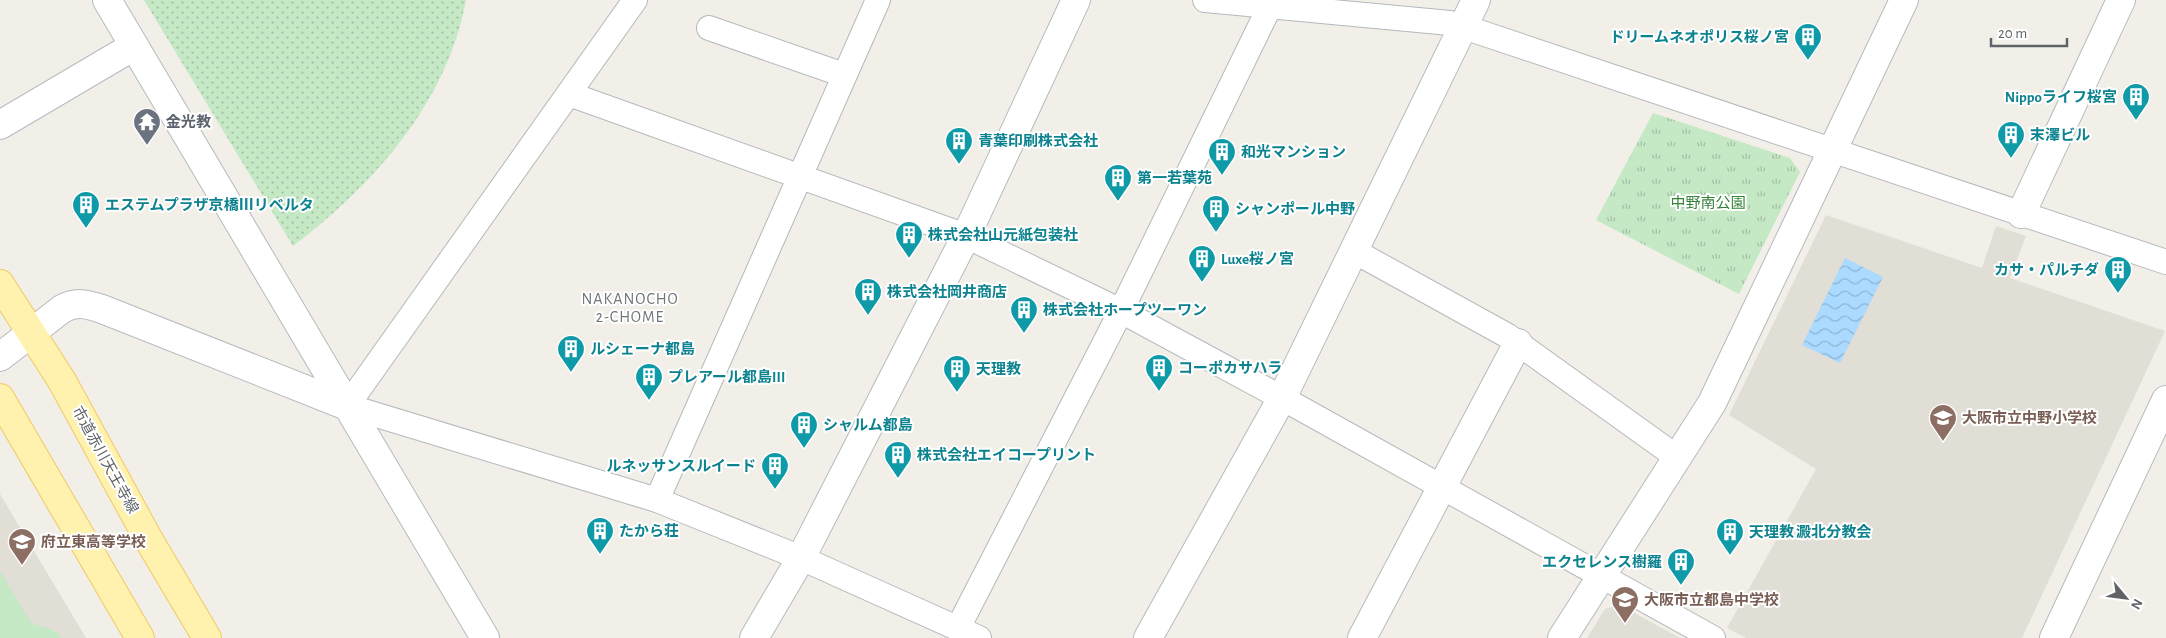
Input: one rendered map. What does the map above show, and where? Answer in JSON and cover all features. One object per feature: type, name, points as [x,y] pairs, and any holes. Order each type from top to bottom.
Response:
[{"type":"main road","name":"市道赤川天王寺線","points":[[0,284],[62,381],[150,542],[207,638]]},
{"type":"main road","points":[[0,398],[140,638]]},
{"type":"street","points":[[107,0],[485,638]]},
{"type":"street","points":[[347,406],[635,0]]},
{"type":"street","points":[[658,500],[878,0]]},
{"type":"street","points":[[754,638],[801,558],[966,236],[1076,0]]},
{"type":"street","points":[[1205,0],[1450,23],[2166,262]]},
{"type":"street","points":[[1148,638],[1282,398],[1476,0]]},
{"type":"street","points":[[1562,638],[1712,403],[1904,0]]},
{"type":"street","points":[[2021,214],[2121,0]]},
{"type":"street","points":[[958,628],[1121,312],[1270,6]]},
{"type":"street","points":[[709,28],[844,76]]},
{"type":"street","points":[[0,126],[134,46]]},
{"type":"street","points":[[569,94],[966,236],[1121,312],[1282,398],[1713,638]]},
{"type":"street","points":[[1354,250],[1518,344],[1678,458]]},
{"type":"street","points":[[0,358],[71,304],[92,305],[347,406],[658,500],[801,558],[979,638]]},
{"type":"street","points":[[1362,638],[1518,344]]},
{"type":"street","points":[[2054,638],[2162,417]]},
{"type":"shaded area","name":"大阪市立中野小学校","points":[[1826,215],[1982,268],[1996,226],[2026,236],[2010,278],[2165,331],[2022,638],[1746,638],[1727,628],[1816,469],[1729,415]]},
{"type":"shaded area","name":"府立東高等学校","points":[[0,494],[86,638],[0,638]]},
{"type":"shaded area","name":"大阪市立都島中学校","points":[[1620,605],[1680,638],[1587,638],[1605,609]]},
{"type":"green space","points":[[144,0],[466,0],[456,38],[442,73],[424,107],[402,139],[378,169],[351,196],[293,246]]},
{"type":"green space","name":"中野南公園","points":[[1653,113],[1790,158],[1800,172],[1739,294],[1596,220]]},
{"type":"green space","points":[[0,571],[32,624],[48,628],[60,634],[61,638],[0,638]]},
{"type":"water","points":[[1845,258],[1883,277],[1840,363],[1802,345]]},
{"type":"place","name":"ドリームネオポリス桜ノ宮","points":[[1808,61]]},
{"type":"place","name":"Nippoライフ桜宮","points":[[2136,121]]},
{"type":"place","name":"金光教","points":[[147,146]]},
{"type":"place","name":"末澤ビル","points":[[2011,159]]},
{"type":"place","name":"青葉印刷株式会社","points":[[959,165]]},
{"type":"place","name":"和光マンション","points":[[1222,176]]},
{"type":"place","name":"第一若葉苑","points":[[1118,202]]},
{"type":"place","name":"エステムプラザ京橋Ⅲリベルタ","points":[[86,229]]},
{"type":"place","name":"シャンポール中野","points":[[1216,233]]},
{"type":"place","name":"株式会社山元紙包装社","points":[[909,259]]},
{"type":"place","name":"Luxe桜ノ宮","points":[[1202,283]]},
{"type":"place","name":"カサ・パルチダ","points":[[2118,294]]},
{"type":"place","name":"株式会社岡井商店","points":[[868,316]]},
{"type":"place","name":"株式会社ホープツーワン","points":[[1024,334]]},
{"type":"place","name":"ルシェーナ都島","points":[[571,373]]},
{"type":"place","name":"コーポカサハラ","points":[[1159,392]]},
{"type":"place","name":"天理教","points":[[957,393]]},
{"type":"place","name":"プレアール都島III","points":[[649,401]]},
{"type":"place","name":"大阪市立中野小学校","points":[[1943,442]]},
{"type":"place","name":"シャルム都島","points":[[804,449]]},
{"type":"place","name":"株式会社エイコープリント","points":[[898,479]]},
{"type":"place","name":"ルネッサンスルイード","points":[[775,490]]},
{"type":"place","name":"たから荘","points":[[600,555]]},
{"type":"place","name":"天理教 澱北分教会","points":[[1730,556]]},
{"type":"place","name":"府立東高等学校","points":[[22,566]]},
{"type":"place","name":"エクセレンス樹羅","points":[[1681,586]]},
{"type":"place","name":"大阪市立都島中学校","points":[[1625,624]]},
{"type":"district","name":"NAKANOCHO 2-CHOME","points":[[630,308]]}]
